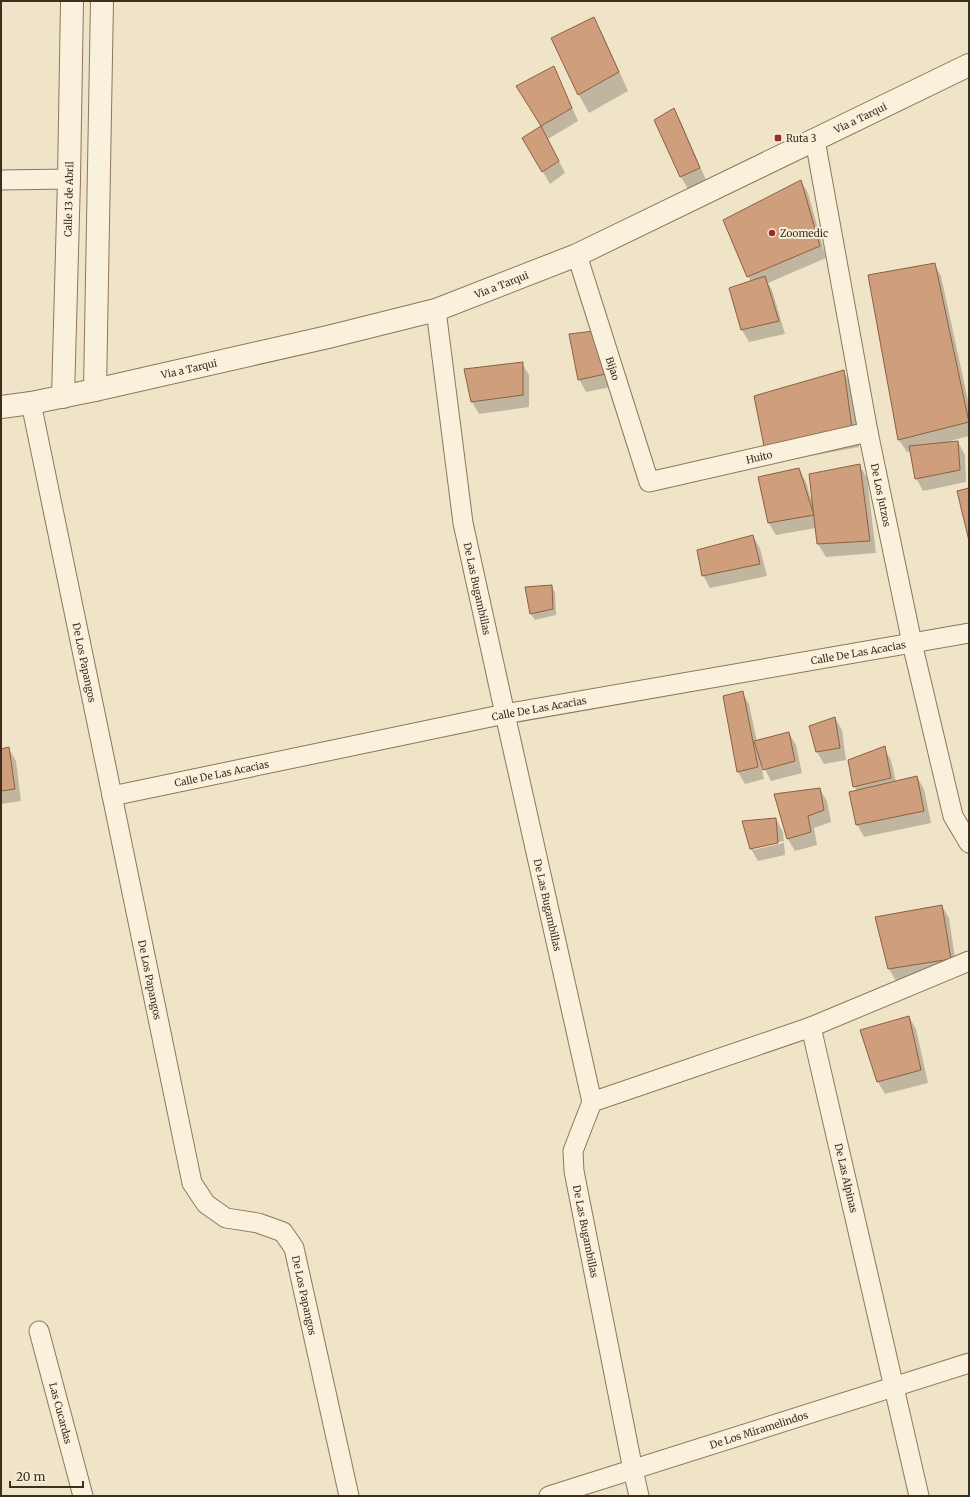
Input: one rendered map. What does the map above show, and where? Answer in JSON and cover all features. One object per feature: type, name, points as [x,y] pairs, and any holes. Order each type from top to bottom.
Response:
[{"type":"street","name":"Calle 13 de Abril","points":[[63,397],[72,1]]},
{"type":"street","points":[[95,390],[102,1]]},
{"type":"street","name":"Via a Tarqui","points":[[1,407],[30,403],[95,390],[328,338],[436,310],[578,254],[969,65]]},
{"type":"street","name":"De Los Jutzos","points":[[815,140],[868,432],[912,643],[953,816],[969,843]]},
{"type":"street","points":[[1,180],[69,179]]},
{"type":"street","name":"Bijao","points":[[578,254],[649,482]]},
{"type":"street","name":"De Las Bugambillas","points":[[436,310],[463,523],[592,1102],[573,1151],[574,1171],[639,1496]]},
{"type":"street","name":"De Los Papangos","points":[[30,403],[192,1183],[206,1204],[226,1218],[258,1223],[283,1232],[294,1248],[349,1496]]},
{"type":"street","name":"Huito","points":[[649,482],[868,432]]},
{"type":"street","name":"Calle De Las Acacias","points":[[112,796],[505,714],[969,633]]},
{"type":"street","points":[[592,1102],[811,1027],[969,961]]},
{"type":"street","name":"De Las Alpinas","points":[[811,1027],[919,1496]]},
{"type":"street","name":"Las Cucardas","points":[[39,1331],[83,1496]]},
{"type":"street","name":"De Los Miramelindos","points":[[549,1496],[969,1363]]},
{"type":"building","points":[[594,17],[619,72],[578,95],[551,38]]},
{"type":"building","points":[[554,66],[572,108],[541,126],[516,86]]},
{"type":"building","points":[[674,108],[700,168],[680,177],[654,120]]},
{"type":"building","points":[[541,126],[559,161],[542,172],[522,138]]},
{"type":"building","name":"Zoomedic","points":[[801,180],[820,246],[747,277],[723,220]]},
{"type":"building","points":[[935,263],[969,422],[898,440],[868,275]]},
{"type":"building","points":[[765,276],[779,321],[741,330],[729,288]]},
{"type":"building","points":[[602,330],[610,373],[578,380],[569,334]]},
{"type":"building","points":[[523,362],[523,395],[471,402],[464,369]]},
{"type":"building","points":[[844,370],[853,435],[765,451],[754,396]]},
{"type":"building","points":[[958,441],[960,470],[915,479],[909,446]]},
{"type":"building","points":[[860,464],[870,541],[817,544],[809,474]]},
{"type":"building","points":[[799,468],[814,515],[768,523],[758,477]]},
{"type":"building","points":[[969,488],[969,541],[957,491]]},
{"type":"building","points":[[753,535],[760,564],[702,576],[697,550]]},
{"type":"building","points":[[552,585],[553,609],[530,614],[525,587]]},
{"type":"building","points":[[743,691],[758,767],[737,772],[723,696]]},
{"type":"building","points":[[835,717],[840,748],[816,752],[809,726]]},
{"type":"building","points":[[789,732],[795,761],[763,770],[754,741]]},
{"type":"building","points":[[885,746],[891,778],[853,787],[848,760]]},
{"type":"building","points":[[9,747],[15,789],[1,791],[1,749]]},
{"type":"building","points":[[917,776],[924,811],[856,825],[849,792]]},
{"type":"building","points":[[820,788],[824,810],[808,816],[811,832],[787,839],[774,794]]},
{"type":"building","points":[[776,818],[778,843],[750,849],[742,821]]},
{"type":"building","points":[[942,905],[951,959],[888,969],[875,917]]},
{"type":"building","points":[[909,1016],[921,1070],[877,1082],[860,1030]]},
{"type":"place","name":"Ruta 3","points":[[778,138]]},
{"type":"place","name":"Zoomedic","points":[[772,233]]}]
